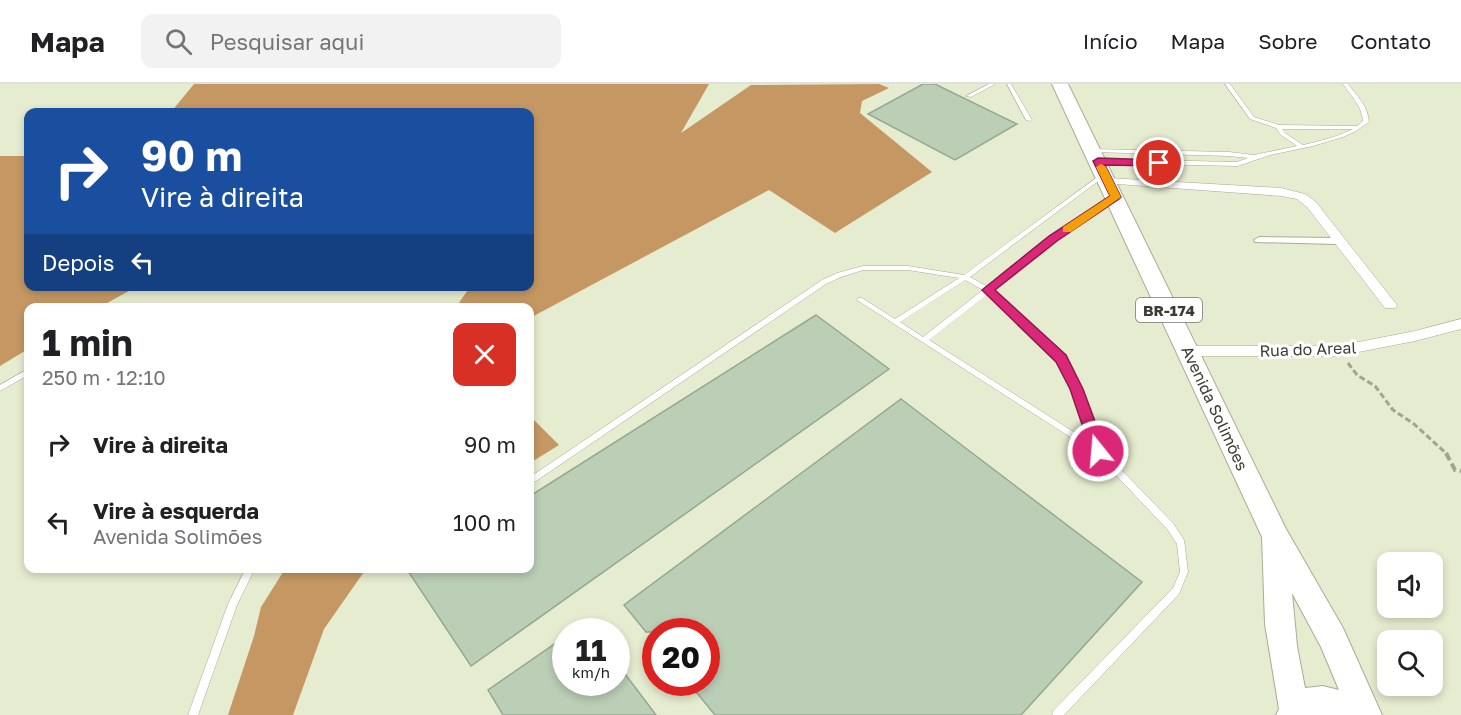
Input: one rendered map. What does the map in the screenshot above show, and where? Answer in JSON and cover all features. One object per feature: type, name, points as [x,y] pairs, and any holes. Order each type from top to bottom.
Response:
[{"type":"main road","name":"Avenida Solimões","points":[[1060,84],[1276,537],[1332,638],[1366,715]]},
{"type":"main road","name":"Avenida Solimões","points":[[1276,537],[1276,603],[1279,637],[1293,713]]},
{"type":"main road","name":"BR-174","points":[[1293,713],[1308,702],[1327,702],[1356,715]]},
{"type":"street","points":[[1104,173],[1301,196],[1390,305]]},
{"type":"street","points":[[1259,240],[1337,241]]},
{"type":"street","name":"Rua do Areal","points":[[1188,351],[1338,351],[1415,336],[1461,324]]},
{"type":"lane","points":[[969,96],[993,84]]},
{"type":"lane","points":[[1009,84],[1029,120]]},
{"type":"lane","points":[[1227,84],[1252,118],[1278,127],[1360,128]]},
{"type":"lane","points":[[924,340],[1053,239],[1104,173],[1238,164],[1254,157],[1330,139],[1360,128],[1366,122],[1366,116],[1345,84]]},
{"type":"lane","points":[[1278,127],[1282,134],[1301,146]]},
{"type":"lane","points":[[1315,127],[1327,131],[1330,139]]},
{"type":"lane","points":[[895,322],[964,277],[1104,173],[1228,154],[1254,157]]},
{"type":"lane","points":[[534,478],[824,282],[863,268],[908,268],[964,277],[988,290],[1062,359],[1077,389],[1098,451]]},
{"type":"lane","points":[[860,300],[1098,451],[1170,526],[1181,543],[1184,572],[1176,591],[1057,715]]},
{"type":"lane","points":[[0,388],[24,374]]},
{"type":"lane","points":[[193,715],[233,604],[248,573]]},
{"type":"path","points":[[1338,351],[1357,375],[1375,386],[1393,410],[1414,424],[1448,455],[1455,470],[1461,471]]},
{"type":"shaded area","points":[[194,84],[709,84],[681,133],[751,85],[879,84],[889,88],[862,101],[860,113],[932,172],[835,233],[769,190],[534,316],[534,303],[459,303],[467,291],[534,291],[534,108],[174,108]]},
{"type":"shaded area","points":[[0,156],[24,156],[24,291],[129,291],[107,303],[24,303],[24,351],[0,366]]},
{"type":"shaded area","points":[[534,420],[559,445],[534,461]]},
{"type":"shaded area","points":[[282,573],[363,573],[324,629],[293,715],[228,715],[254,636],[261,607]]},
{"type":"building","points":[[923,84],[935,84],[1017,124],[955,160],[868,114]]},
{"type":"building","points":[[816,315],[889,369],[471,666],[409,573],[534,573],[534,493]]},
{"type":"building","points":[[901,399],[1142,582],[1021,715],[715,715],[699,696],[720,696],[720,618],[642,618],[642,627],[624,605]]},
{"type":"building","points":[[552,646],[552,696],[630,696],[630,681],[656,715],[503,715],[488,690]]},
{"type":"slow traffic","points":[[1067,230],[1116,197],[1101,167]]},
{"type":"route","points":[[1098,451],[1077,389],[1062,359],[988,290],[1053,239],[1116,197],[1098,161],[1159,163]]}]
